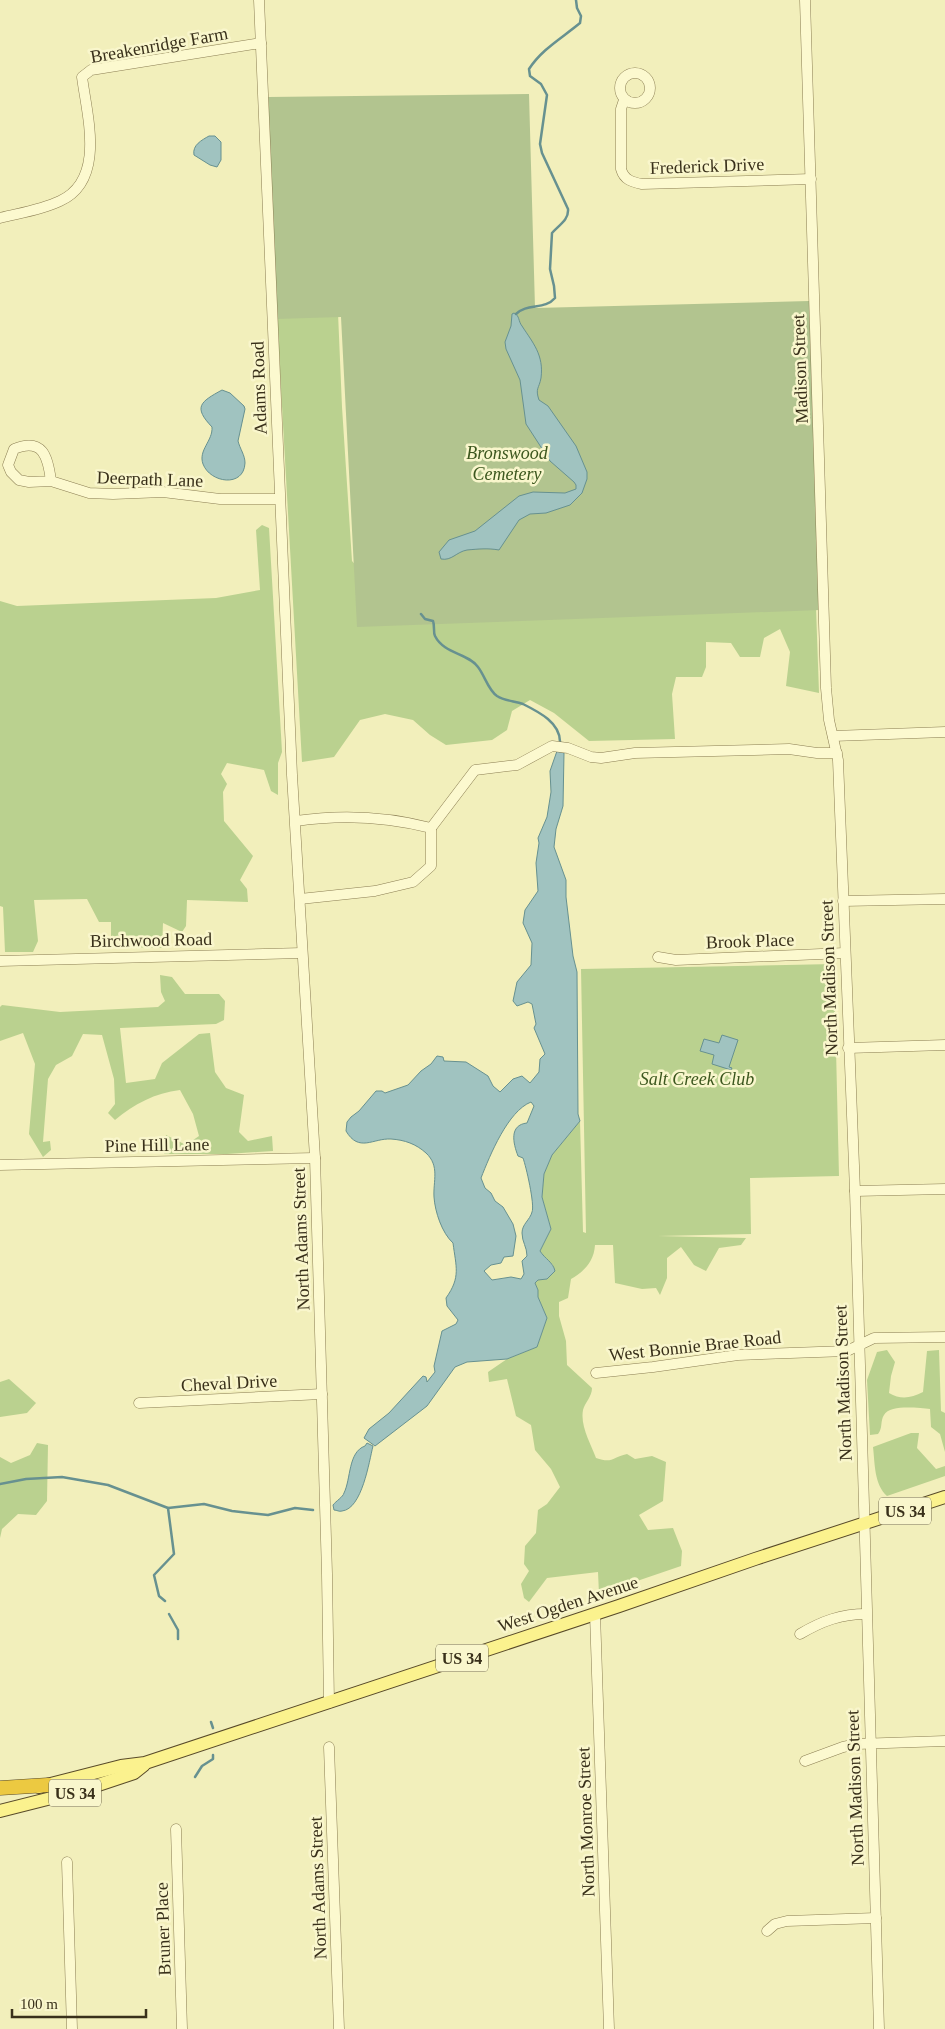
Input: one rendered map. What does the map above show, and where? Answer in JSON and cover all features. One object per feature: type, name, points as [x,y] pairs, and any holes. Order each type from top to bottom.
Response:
[{"type":"highway","points":[[0,1788],[48,1785]]},
{"type":"main road","name":"West Ogden Avenue","points":[[0,1795],[121,1766],[145,1763],[945,1498]]},
{"type":"main road","name":"West Ogden Avenue","points":[[0,1811],[83,1790],[134,1773],[145,1763]]},
{"type":"street","name":"Adams Road","points":[[259,0],[292,775]]},
{"type":"street","name":"Madison Street","points":[[805,0],[826,688],[829,720],[833,736]]},
{"type":"street","name":"Breakenridge Farm","points":[[0,218],[43,208],[62,200],[81,181],[90,160],[90,140],[82,77],[91,70],[261,43]]},
{"type":"street","name":"Frederick Drive","points":[[624,100],[621,109],[621,169],[622,174],[630,181],[642,184],[811,179]]},
{"type":"street","name":"Deerpath Lane","points":[[51,481],[46,457],[40,449],[25,444],[14,449],[8,465],[11,472],[19,480],[29,482],[51,481],[89,493],[163,492],[220,499],[280,500]]},
{"type":"street","points":[[833,736],[945,732]]},
{"type":"street","name":"North Madison Street","points":[[833,736],[837,753],[855,1191],[879,2029]]},
{"type":"street","points":[[300,899],[375,891],[413,882],[431,866],[431,828],[475,770],[517,765],[552,746],[568,748],[591,757],[601,758],[635,753],[789,749],[817,754],[837,753]]},
{"type":"street","name":"North Adams Street","points":[[292,775],[315,1158],[328,1703]]},
{"type":"street","points":[[296,821],[351,817],[399,820],[431,828]]},
{"type":"street","points":[[843,901],[945,899]]},
{"type":"street","name":"Birchwood Road","points":[[0,960],[302,953]]},
{"type":"street","name":"Brook Place","points":[[658,958],[676,960],[844,953]]},
{"type":"street","points":[[848,1048],[945,1045]]},
{"type":"street","name":"Pine Hill Lane","points":[[0,1165],[315,1158]]},
{"type":"street","points":[[855,1191],[945,1189]]},
{"type":"street","name":"West Bonnie Brae Road","points":[[596,1373],[738,1355],[847,1351],[874,1338],[945,1336]]},
{"type":"street","name":"Cheval Drive","points":[[139,1403],[322,1394]]},
{"type":"street","name":"North Monroe Street","points":[[595,1614],[609,2029]]},
{"type":"street","points":[[800,1634],[820,1622],[838,1617],[866,1614]]},
{"type":"street","points":[[805,1761],[843,1747],[870,1743],[945,1741]]},
{"type":"street","name":"North Adams Street","points":[[328,1746],[339,2029]]},
{"type":"street","name":"Bruner Place","points":[[176,1829],[182,2029]]},
{"type":"street","points":[[67,1862],[72,2029]]},
{"type":"street","points":[[767,1931],[775,1924],[787,1921],[876,1918]]},
{"type":"green space","name":"Bronswood Cemetery","points":[[529,94],[535,308],[809,301],[820,610],[357,627],[341,317],[276,319],[268,97]]},
{"type":"green space","points":[[338,313],[352,561],[378,591],[816,608],[819,693],[786,686],[790,652],[780,629],[764,638],[760,657],[740,657],[731,643],[706,642],[706,667],[702,677],[676,677],[672,694],[675,739],[589,741],[554,713],[530,700],[512,711],[507,730],[492,740],[446,745],[430,735],[413,720],[385,714],[360,720],[334,757],[302,762],[277,317]]},
{"type":"green space","points":[[262,525],[269,528],[282,752],[278,763],[278,795],[271,791],[264,770],[227,763],[221,774],[227,784],[223,792],[224,821],[253,856],[240,880],[247,889],[248,902],[187,900],[186,926],[182,932],[163,923],[162,948],[125,947],[111,939],[111,922],[99,922],[87,899],[34,900],[38,941],[33,952],[5,952],[3,907],[0,906],[0,601],[17,606],[216,598],[260,590],[256,530]]},
{"type":"green space","name":"Salt Creek Club","points":[[834,964],[839,1176],[750,1178],[751,1234],[658,1236],[746,1238],[741,1245],[719,1248],[706,1271],[694,1265],[681,1247],[667,1258],[667,1278],[660,1295],[656,1288],[642,1289],[615,1283],[613,1245],[595,1245],[591,1261],[581,1273],[571,1279],[568,1298],[559,1302],[559,1316],[566,1341],[567,1365],[592,1388],[582,1416],[586,1435],[596,1458],[609,1460],[627,1454],[635,1459],[652,1456],[666,1462],[663,1501],[639,1515],[648,1530],[673,1528],[682,1551],[681,1566],[599,1594],[598,1572],[547,1578],[529,1602],[524,1598],[521,1584],[529,1571],[524,1564],[525,1546],[536,1533],[538,1510],[547,1504],[560,1487],[551,1469],[535,1450],[531,1425],[516,1416],[507,1379],[489,1382],[488,1372],[507,1359],[537,1347],[547,1318],[538,1297],[535,1283],[538,1280],[547,1279],[553,1265],[540,1251],[551,1229],[542,1197],[544,1174],[552,1155],[580,1121],[583,1232],[586,1233],[581,969]]},
{"type":"green space","points":[[160,975],[172,977],[185,994],[219,994],[225,1001],[224,1020],[216,1024],[120,1028],[126,1083],[155,1079],[162,1063],[199,1034],[210,1033],[215,1072],[226,1088],[244,1095],[239,1132],[248,1141],[272,1136],[273,1151],[227,1154],[164,1154],[166,1135],[186,1145],[199,1136],[193,1114],[180,1090],[171,1091],[145,1100],[115,1120],[108,1113],[115,1104],[114,1079],[102,1035],[83,1034],[72,1056],[56,1065],[48,1079],[43,1142],[50,1141],[51,1150],[43,1157],[29,1134],[35,1064],[23,1033],[0,1041],[0,1007],[2,1005],[60,1012],[158,1007],[165,1001],[161,992]]},
{"type":"green space","points":[[887,1350],[895,1362],[889,1393],[898,1397],[906,1397],[923,1392],[927,1351],[939,1350],[941,1411],[945,1413],[945,1452],[940,1434],[931,1427],[930,1409],[892,1409],[884,1415],[878,1434],[870,1435],[867,1380],[877,1352]]},
{"type":"green space","points":[[9,1379],[36,1403],[27,1413],[0,1417],[0,1382]]},
{"type":"green space","points":[[911,1433],[919,1433],[917,1448],[936,1469],[945,1466],[945,1476],[887,1496],[877,1480],[873,1447]]},
{"type":"green space","points":[[37,1443],[48,1445],[47,1501],[36,1515],[18,1514],[2,1529],[0,1538],[0,1457],[11,1463],[30,1455]]},
{"type":"water","points":[[209,136],[215,136],[221,142],[221,160],[217,167],[194,155],[196,146]]},
{"type":"water","points":[[514,313],[534,344],[539,356],[541,378],[537,391],[539,400],[548,406],[576,446],[587,472],[587,479],[582,493],[570,505],[546,513],[530,514],[519,520],[499,550],[467,550],[451,558],[441,559],[439,552],[449,540],[475,531],[519,496],[533,492],[565,493],[576,489],[574,482],[550,461],[526,424],[520,380],[506,349],[505,342],[511,326],[512,314]]},
{"type":"water","points":[[222,390],[230,393],[245,409],[238,441],[245,460],[243,471],[239,476],[226,480],[212,475],[203,464],[202,459],[212,427],[202,414],[202,406],[208,398]]},
{"type":"water","points":[[557,751],[564,753],[563,806],[556,829],[554,847],[566,880],[566,897],[573,956],[577,972],[578,1114],[580,1121],[552,1155],[544,1174],[542,1197],[551,1229],[540,1251],[553,1265],[555,1271],[547,1279],[538,1280],[535,1283],[538,1297],[547,1318],[537,1347],[507,1359],[467,1362],[455,1367],[427,1406],[375,1446],[364,1438],[369,1429],[389,1413],[423,1376],[426,1377],[427,1382],[435,1372],[434,1366],[442,1331],[456,1324],[458,1320],[447,1306],[446,1298],[456,1278],[456,1265],[453,1243],[442,1228],[436,1209],[434,1197],[435,1174],[430,1158],[418,1147],[401,1140],[384,1139],[367,1143],[356,1141],[346,1131],[347,1122],[376,1091],[385,1093],[408,1085],[437,1056],[443,1057],[444,1061],[466,1062],[488,1076],[493,1086],[500,1092],[513,1079],[522,1076],[530,1083],[539,1072],[540,1059],[545,1054],[534,1028],[536,1024],[532,1004],[528,1002],[517,1006],[513,1001],[517,982],[531,965],[532,943],[523,923],[525,910],[538,891],[536,863],[538,838],[547,817],[551,792],[550,771]],"holes":[[[531,1102],[534,1106],[527,1123],[517,1127],[514,1135],[518,1156],[523,1158],[530,1185],[533,1208],[522,1230],[527,1256],[522,1261],[524,1274],[521,1279],[511,1277],[492,1280],[484,1271],[491,1265],[501,1263],[504,1257],[513,1256],[516,1236],[513,1224],[503,1207],[495,1201],[491,1193],[485,1188],[481,1178],[507,1124],[523,1107]]]},
{"type":"water","points":[[722,1035],[738,1040],[729,1067],[732,1068],[731,1070],[712,1064],[714,1055],[700,1051],[704,1039],[719,1043]]},
{"type":"water","points":[[367,1443],[373,1446],[360,1494],[349,1508],[341,1511],[334,1510],[333,1505],[344,1493],[353,1460],[360,1449]]},
{"type":"waterway","points":[[516,314],[525,309],[551,302],[555,298],[550,269],[552,233],[565,219],[568,209],[542,153],[540,144],[547,95],[541,84],[530,76],[529,69],[546,50],[580,23],[581,16],[576,0]]},
{"type":"waterway","points":[[421,614],[425,619],[433,621],[434,634],[439,642],[474,662],[491,690],[497,696],[523,704],[548,719],[557,730],[560,743]]},
{"type":"waterway","points":[[0,1484],[26,1479],[62,1477],[108,1485],[168,1508],[204,1504],[232,1511],[268,1515],[295,1508],[313,1510]]},
{"type":"waterway","points":[[165,1601],[159,1596],[154,1575],[174,1554],[168,1508]]},
{"type":"waterway","points":[[169,1614],[178,1630],[178,1639]]},
{"type":"waterway","points":[[211,1722],[213,1728]]},
{"type":"waterway","points":[[195,1777],[202,1766],[213,1759],[213,1755]]}]
